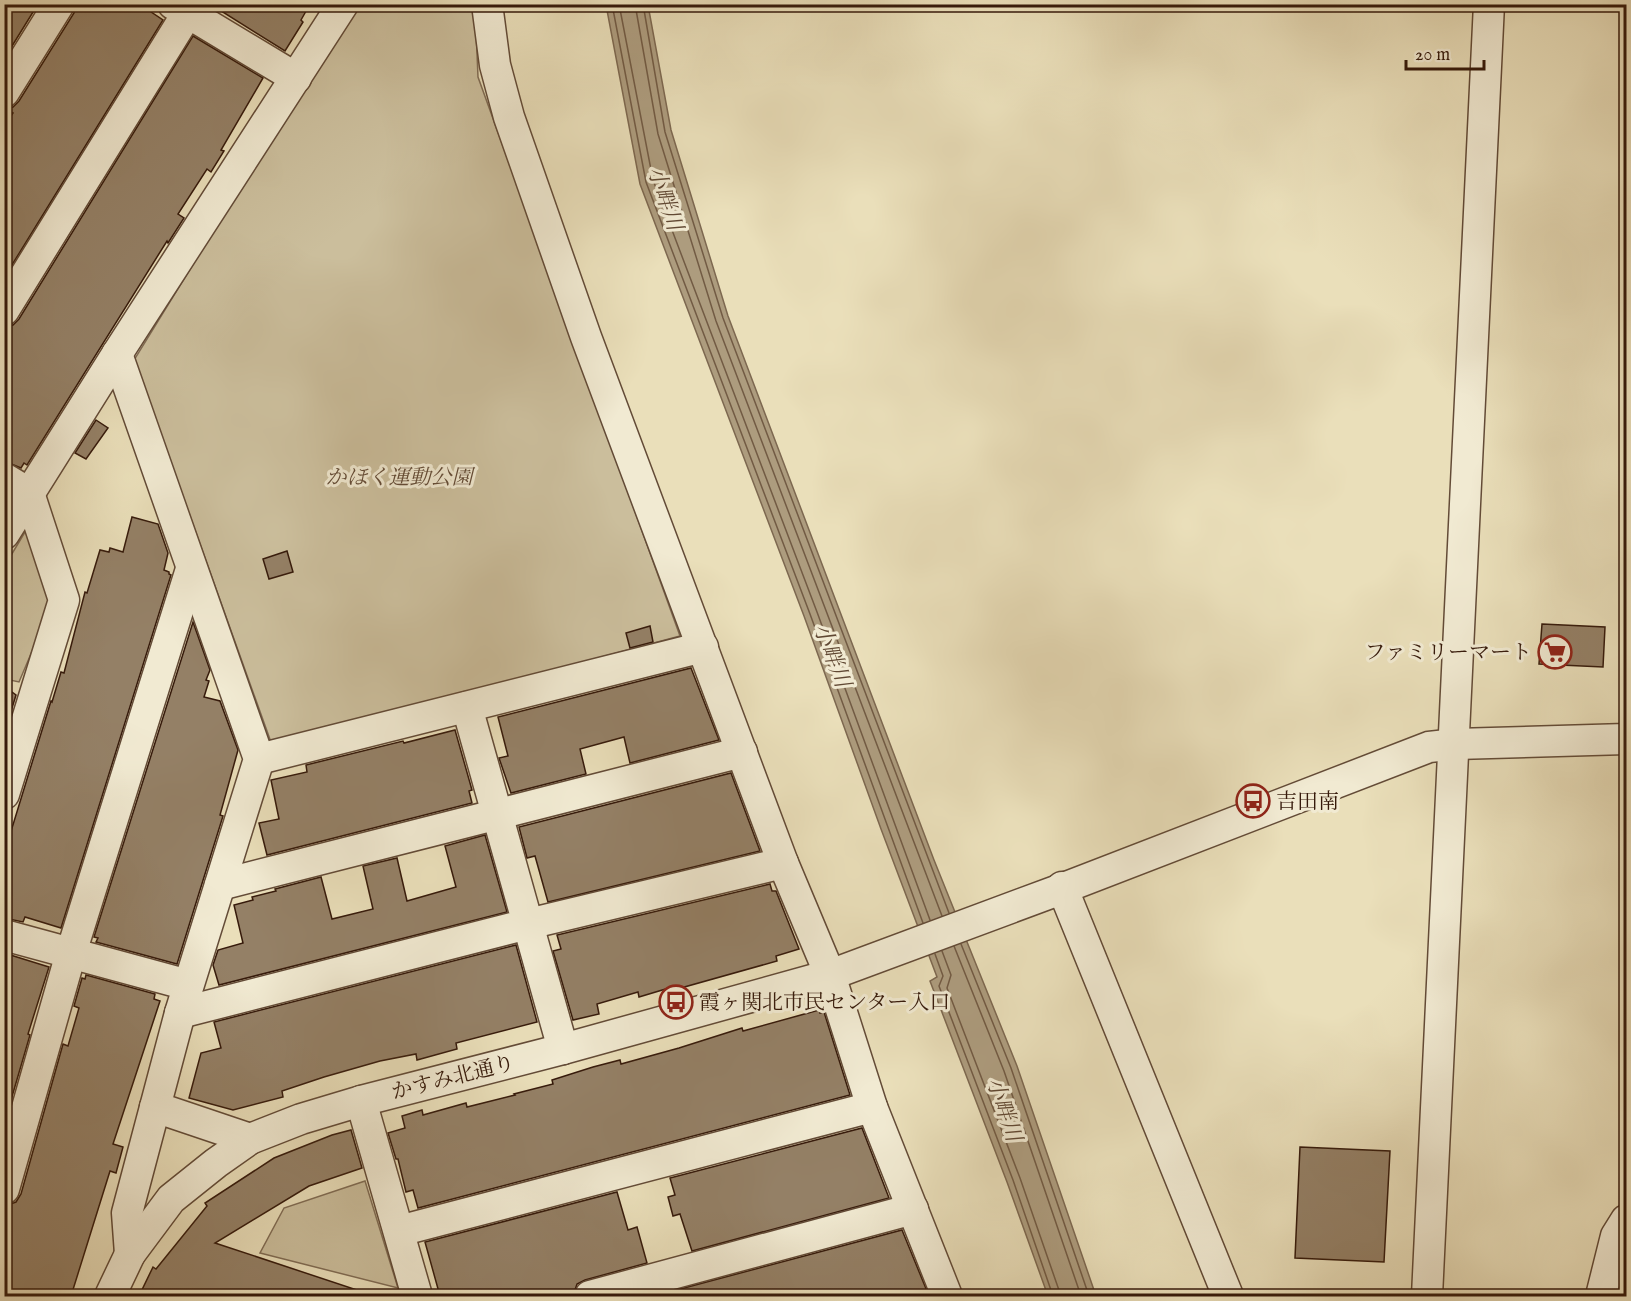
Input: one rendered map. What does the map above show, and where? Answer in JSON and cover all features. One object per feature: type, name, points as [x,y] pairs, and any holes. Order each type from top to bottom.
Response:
[{"type":"street","points":[[4,92],[59,4]]},
{"type":"street","points":[[4,534],[17,486],[117,354],[343,4]]},
{"type":"street","points":[[487,4],[495,65],[509,117],[586,337],[783,862],[830,975],[872,1107],[947,1296]]},
{"type":"street","points":[[1427,1296],[1456,744],[1461,588],[1489,4]]},
{"type":"street","points":[[4,310],[184,7],[296,78]]},
{"type":"street","points":[[117,354],[259,759],[184,999],[127,1213],[130,1254]]},
{"type":"street","points":[[4,794],[64,600],[17,486]]},
{"type":"street","points":[[4,1189],[71,953],[192,568]]},
{"type":"street","points":[[259,759],[703,647]]},
{"type":"street","points":[[467,707],[563,1049]]},
{"type":"street","name":"かすみ北通り","points":[[110,1296],[130,1254],[171,1199],[216,1163],[250,1140],[302,1119],[361,1101],[563,1049],[830,975],[1429,747],[1456,744],[1626,739]]},
{"type":"street","points":[[220,885],[742,752]]},
{"type":"street","points":[[4,935],[71,953],[184,999],[528,924],[783,862]]},
{"type":"street","points":[[1056,890],[1228,1296]]},
{"type":"street","points":[[361,1101],[417,1296]]},
{"type":"street","points":[[156,1107],[250,1140]]},
{"type":"street","points":[[399,1232],[872,1107]]},
{"type":"street","points":[[590,1296],[913,1209]]},
{"type":"street","points":[[1601,1296],[1616,1236],[1626,1220]]},
{"type":"green space","name":"かほく運動公園","points":[[353,5],[475,5],[478,77],[680,636],[272,745],[134,360]]},
{"type":"green space","points":[[25,532],[35,535],[56,595],[19,682],[5,679],[4,567]]},
{"type":"green space","points":[[365,1181],[398,1288],[260,1253],[284,1208]]},
{"type":"water","name":"小畔川","points":[[606,5],[648,5],[671,130],[728,316],[934,860],[1017,1066],[1096,1296],[1048,1296],[930,981],[937,977],[804,616],[640,184]]},
{"type":"building","points":[[4,4],[38,4],[4,59]]},
{"type":"building","points":[[76,4],[139,4],[163,20],[7,273],[4,271],[4,126],[13,113],[6,109],[13,107],[19,101],[74,13]]},
{"type":"building","points":[[210,4],[310,4],[301,20],[303,22],[285,51]]},
{"type":"building","points":[[193,36],[263,78],[221,150],[224,151],[211,172],[207,169],[178,214],[184,218],[168,243],[167,241],[27,465],[24,463],[21,468],[4,461],[4,327],[13,325],[19,319]]},
{"type":"building","points":[[96,420],[108,428],[86,459],[75,453]]},
{"type":"building","points":[[132,517],[158,524],[168,553],[164,570],[171,575],[61,928],[25,917],[23,922],[4,918],[4,854],[51,701],[61,672],[64,673],[85,592],[87,593],[100,550],[109,552],[110,548],[123,552]]},
{"type":"building","points":[[287,551],[293,572],[269,579],[263,559]]},
{"type":"building","points":[[193,622],[210,670],[204,697],[220,701],[238,750],[220,815],[223,816],[177,964],[96,942],[98,938],[94,937]]},
{"type":"building","points":[[1542,624],[1605,627],[1603,667],[1539,664]]},
{"type":"building","points":[[650,626],[653,642],[630,648],[626,633]]},
{"type":"building","points":[[691,668],[719,740],[630,763],[624,737],[580,749],[586,774],[511,793],[499,758],[508,756],[498,717]]},
{"type":"building","points":[[12,692],[16,695],[4,734],[4,704]]},
{"type":"building","points":[[455,730],[472,790],[469,791],[472,803],[267,855],[259,823],[279,819],[271,780],[307,772],[306,765]]},
{"type":"building","points":[[731,773],[760,851],[548,902],[535,856],[527,858],[519,827]]},
{"type":"building","points":[[485,835],[507,912],[219,985],[213,965],[218,950],[243,943],[234,905],[253,900],[252,897],[276,891],[275,889],[321,877],[332,919],[373,909],[363,866],[397,858],[407,901],[456,887],[445,846]]},
{"type":"building","points":[[770,884],[772,891],[776,891],[799,949],[776,956],[777,961],[670,991],[669,988],[639,997],[638,992],[597,1004],[599,1014],[573,1020],[553,951],[561,949],[557,935]]},
{"type":"building","points":[[516,945],[537,1022],[456,1043],[457,1049],[417,1060],[416,1054],[380,1061],[324,1077],[282,1091],[283,1097],[233,1110],[189,1098],[201,1053],[221,1048],[214,1022]]},
{"type":"building","points":[[4,953],[49,967],[4,1124]]},
{"type":"building","points":[[86,975],[155,994],[154,999],[160,1001],[113,1144],[123,1147],[116,1173],[110,1171],[71,1296],[4,1296],[4,1206],[16,1202],[21,1194],[63,1044],[68,1046],[79,1008],[74,1006],[82,978],[85,979]]},
{"type":"building","points":[[819,1010],[820,1013],[824,1012],[850,1095],[418,1208],[413,1190],[406,1192],[398,1159],[396,1159],[388,1133],[405,1128],[402,1116],[422,1110],[423,1115],[466,1103],[467,1107],[515,1095],[553,1084],[552,1080],[593,1067],[620,1060],[621,1064],[742,1028],[743,1031]]},
{"type":"building","points":[[862,1128],[889,1198],[692,1251],[680,1214],[673,1216],[668,1197],[675,1195],[670,1178]]},
{"type":"building","points":[[351,1130],[362,1168],[309,1186],[215,1243],[363,1292],[363,1296],[139,1296],[153,1267],[156,1269],[207,1206],[205,1203],[274,1158]]},
{"type":"building","points":[[1300,1147],[1390,1151],[1384,1262],[1295,1258]]},
{"type":"building","points":[[617,1192],[628,1230],[637,1227],[647,1263],[585,1280],[577,1284],[573,1296],[440,1296],[425,1242]]},
{"type":"building","points":[[902,1230],[929,1296],[654,1296]]},
{"type":"place","name":"ファミリーマート","points":[[1555,652]]},
{"type":"place","name":"吉田南","points":[[1253,801]]},
{"type":"place","name":"霞ヶ関北市民センター入口","points":[[676,1002]]}]
